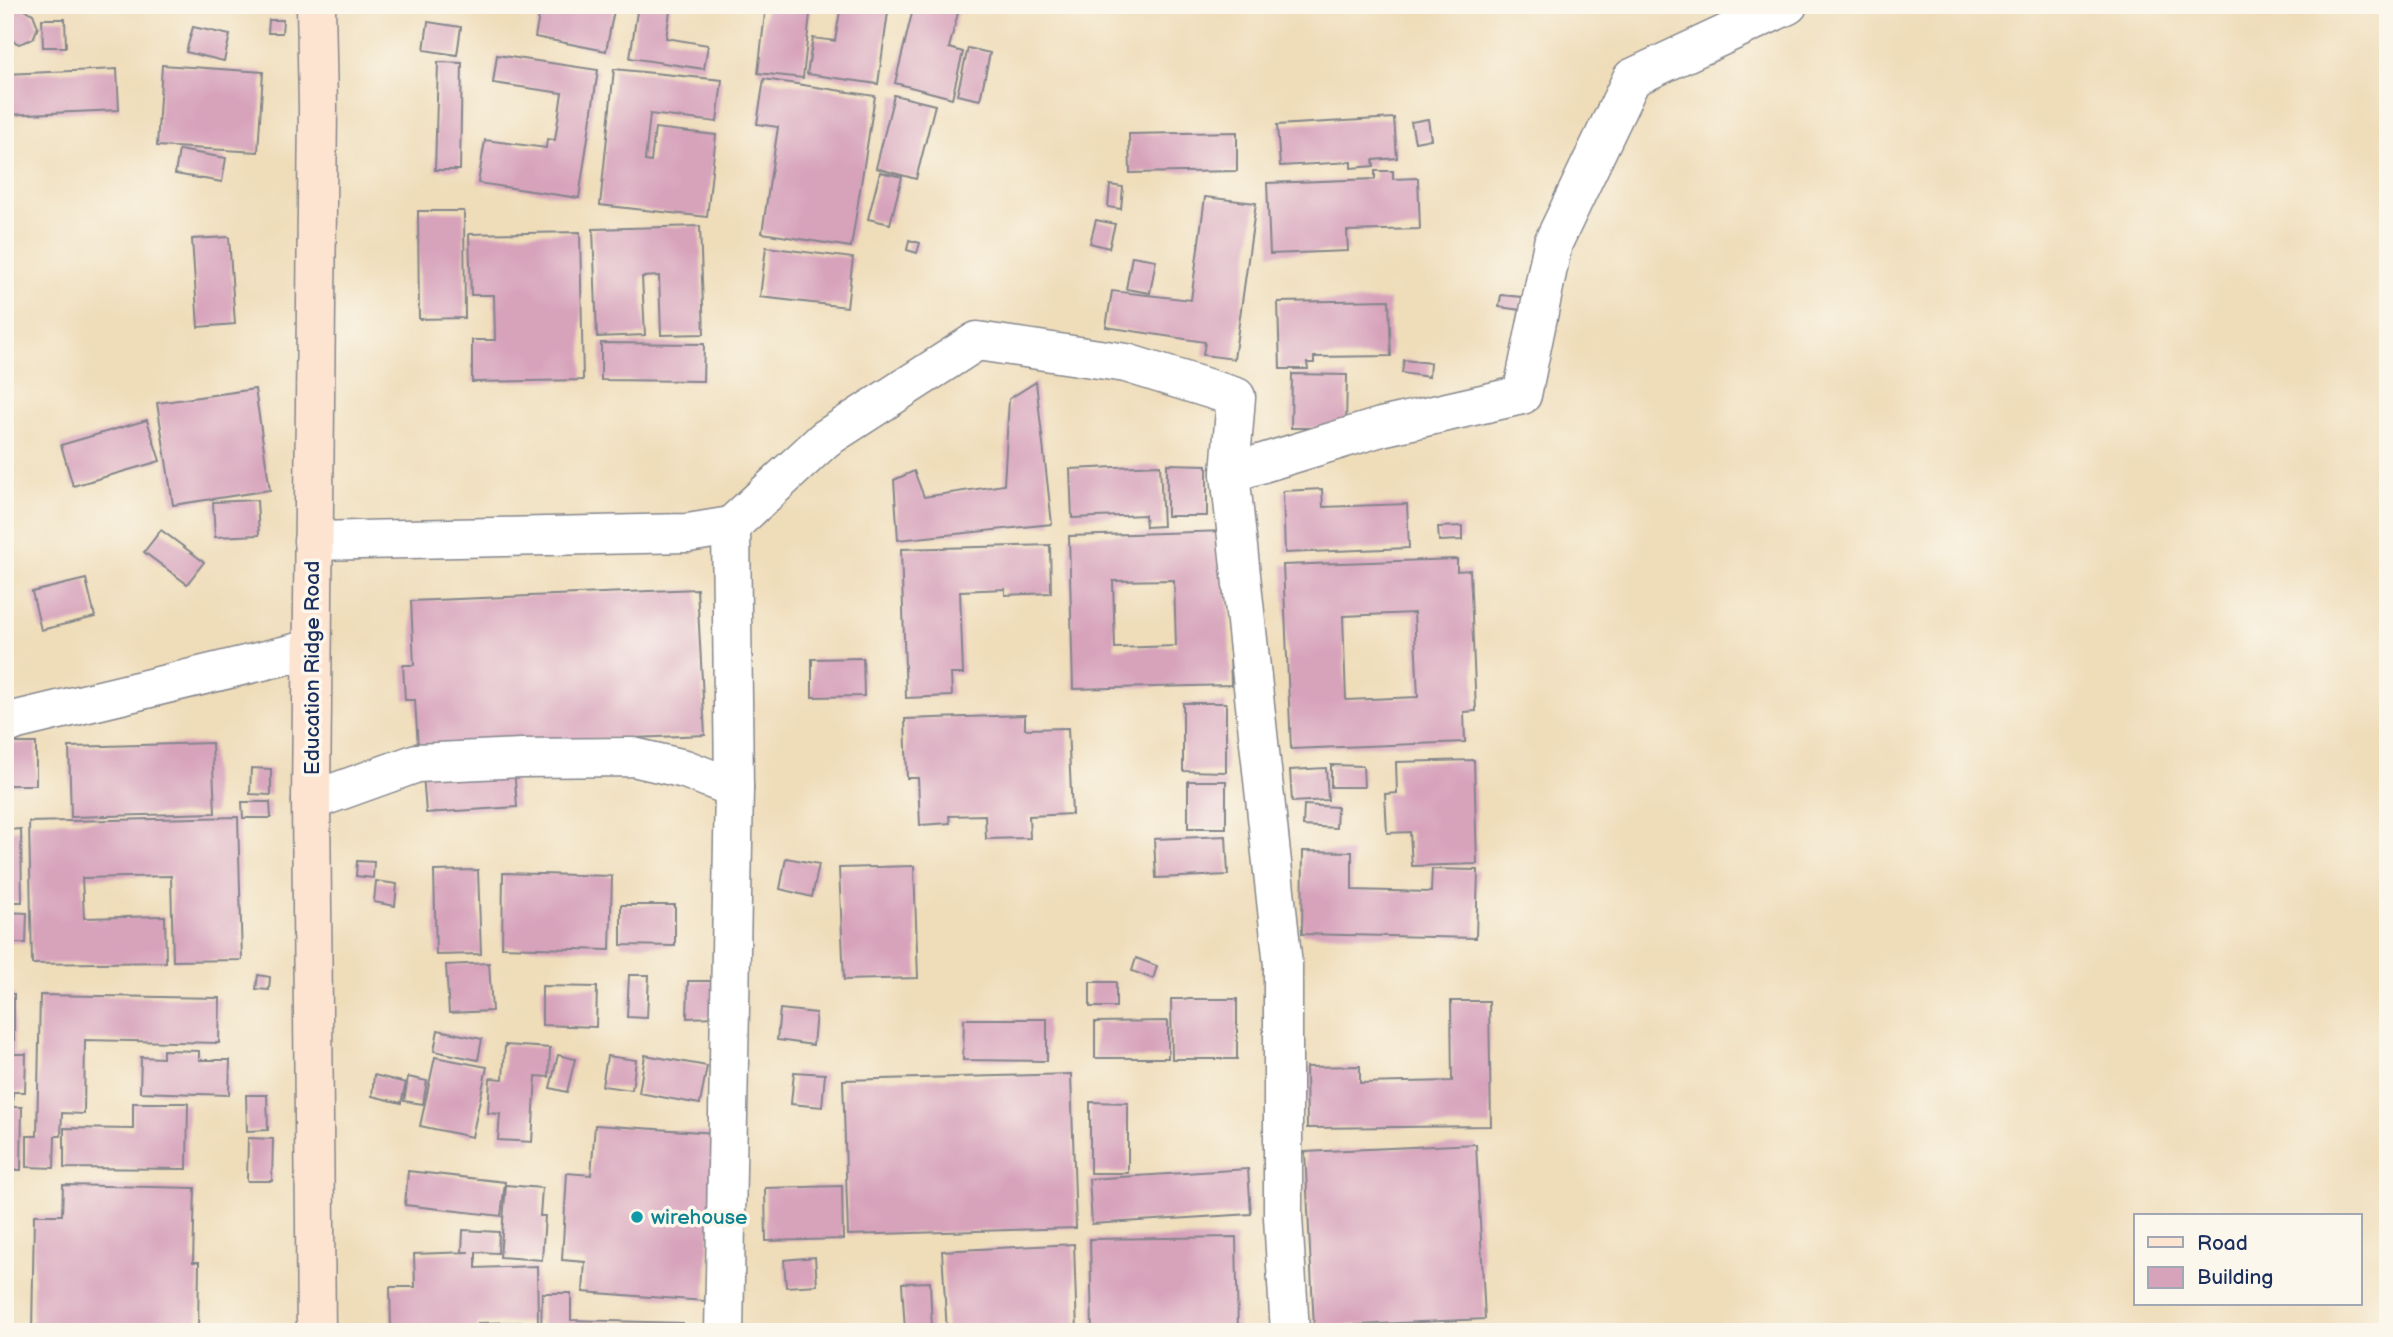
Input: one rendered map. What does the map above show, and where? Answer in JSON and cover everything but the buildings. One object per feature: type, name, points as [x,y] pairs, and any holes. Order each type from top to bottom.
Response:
[{"type":"main road","name":"Education Ridge Road","points":[[316,5],[318,107],[311,801],[316,1332]]},
{"type":"street","points":[[1230,473],[1381,427],[1522,395],[1553,243],[1632,78],[1788,5]]},
{"type":"street","points":[[313,541],[688,533],[731,526],[825,439],[977,341],[1126,363],[1237,397],[1230,473],[1283,965],[1283,1217],[1290,1332]]},
{"type":"street","points":[[724,1332],[734,788],[731,526]]},
{"type":"street","points":[[5,725],[312,649]]},
{"type":"street","points":[[311,801],[417,763],[521,758],[633,757],[685,769],[734,788]]},
{"type":"place","name":"wirehouse","points":[[637,1217]]}]
